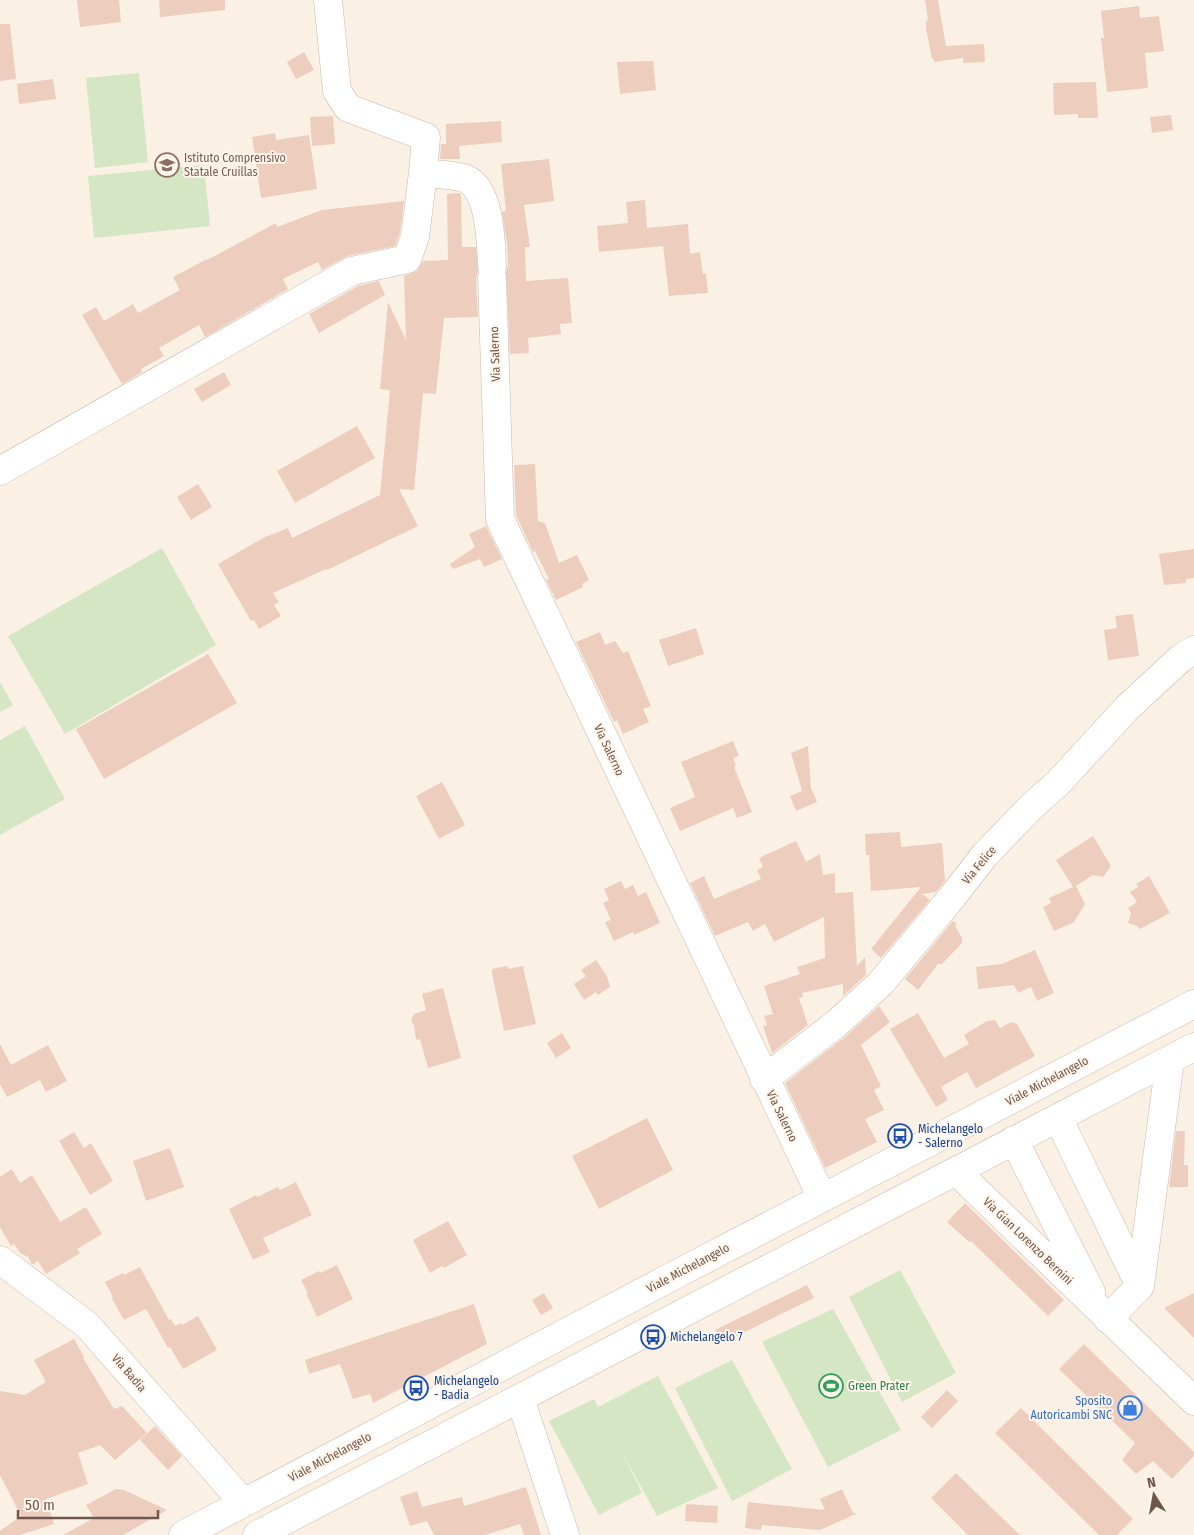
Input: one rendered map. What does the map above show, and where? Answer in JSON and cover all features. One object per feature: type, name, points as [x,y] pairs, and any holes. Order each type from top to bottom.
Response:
[{"type":"street","points":[[0,471],[352,271],[407,259],[415,237],[426,137],[348,108],[337,91],[328,0]]},
{"type":"street","name":"Via Salerno","points":[[423,173],[467,179],[478,190],[486,207],[492,272],[500,519],[822,1198]]},
{"type":"street","name":"Via Felice","points":[[764,1079],[836,1024],[882,983],[984,856],[1031,807],[1058,783],[1128,708],[1182,658],[1194,650]]},
{"type":"street","name":"Viale Michelangelo","points":[[183,1535],[670,1277],[1194,1004]]},
{"type":"street","points":[[277,1531],[520,1398],[1194,1047]]},
{"type":"street","points":[[1104,1315],[1140,1286],[1170,1060]]},
{"type":"street","points":[[1058,1118],[1140,1286]]},
{"type":"street","name":"Via Gian Lorenzo Bernini","points":[[1014,1140],[1104,1315]]},
{"type":"street","name":"Via Gian Lorenzo Bernini","points":[[956,1170],[1194,1401]]},
{"type":"street","name":"Via Badia","points":[[0,1260],[87,1324],[243,1502]]},
{"type":"street","points":[[670,1277],[688,1310]]},
{"type":"street","points":[[520,1398],[564,1535]]},
{"type":"green space","points":[[139,73],[148,162],[95,168],[86,78]]},
{"type":"green space","points":[[204,165],[210,226],[94,238],[88,176]]},
{"type":"green space","points":[[162,548],[216,645],[65,734],[8,636]]},
{"type":"green space","points":[[0,682],[13,705],[0,712]]},
{"type":"green space","points":[[25,726],[65,799],[0,835],[0,740]]},
{"type":"green space","name":"Green Prater","points":[[900,1270],[956,1373],[902,1402],[849,1297]]},
{"type":"green space","name":"Green Prater","points":[[833,1309],[901,1430],[828,1467],[762,1342]]},
{"type":"green space","points":[[732,1360],[792,1469],[732,1501],[675,1388]]},
{"type":"green space","points":[[658,1376],[718,1488],[657,1516],[622,1452],[642,1493],[599,1515],[549,1421],[594,1399],[598,1407]]},
{"type":"building","points":[[77,0],[119,0],[121,22],[80,27]]},
{"type":"building","points":[[159,0],[225,0],[225,10],[160,17]]},
{"type":"building","points":[[925,0],[938,0],[946,46],[984,44],[985,62],[963,63],[963,58],[934,62],[926,29],[926,21],[928,20]]},
{"type":"building","points":[[1139,6],[1140,18],[1159,16],[1164,51],[1145,53],[1148,88],[1107,92],[1101,38],[1104,38],[1101,11]]},
{"type":"building","points":[[0,24],[10,24],[16,79],[0,81]]},
{"type":"building","points":[[304,52],[314,70],[296,79],[287,62]]},
{"type":"building","points":[[653,61],[656,90],[620,94],[617,62]]},
{"type":"building","points":[[53,79],[56,99],[19,104],[17,84]]},
{"type":"building","points":[[1096,82],[1098,118],[1078,118],[1078,114],[1054,115],[1053,83]]},
{"type":"building","points":[[1171,115],[1173,130],[1152,133],[1150,117]]},
{"type":"building","points":[[333,116],[335,144],[312,146],[310,117]]},
{"type":"building","points":[[501,121],[502,142],[459,146],[460,159],[440,159],[441,144],[446,144],[446,124]]},
{"type":"building","points":[[275,133],[276,140],[309,135],[317,189],[261,198],[252,137]]},
{"type":"building","points":[[549,159],[554,201],[524,205],[530,247],[525,247],[526,281],[568,278],[572,323],[560,324],[561,334],[528,338],[529,353],[510,354],[506,272],[508,265],[507,244],[502,212],[506,211],[501,164]]},
{"type":"building","points":[[459,193],[461,195],[462,247],[476,247],[478,317],[444,318],[436,394],[423,393],[414,490],[399,489],[418,526],[327,570],[273,593],[279,602],[274,605],[281,616],[259,629],[254,620],[251,621],[218,564],[263,538],[288,528],[292,538],[380,495],[390,390],[380,389],[388,302],[406,340],[404,276],[417,271],[423,261],[448,260],[447,194]]},
{"type":"building","points":[[645,200],[647,228],[688,224],[690,254],[700,252],[703,274],[706,273],[708,293],[669,296],[663,246],[599,252],[597,226],[628,223],[626,202]]},
{"type":"building","points":[[404,201],[400,233],[395,246],[348,256],[322,270],[318,262],[283,279],[288,289],[205,337],[199,325],[159,348],[164,356],[141,369],[142,372],[122,384],[82,315],[96,307],[104,321],[133,304],[138,313],[180,290],[173,277],[276,223],[277,227],[322,210]]},
{"type":"building","points":[[379,281],[385,295],[319,333],[309,314],[358,286]]},
{"type":"building","points":[[224,372],[231,385],[202,402],[194,389]]},
{"type":"building","points":[[357,426],[375,458],[295,503],[277,471]]},
{"type":"building","points":[[535,464],[538,521],[545,523],[559,563],[577,555],[589,580],[582,584],[583,587],[556,600],[546,580],[549,579],[535,551],[533,552],[516,515],[514,465]]},
{"type":"building","points":[[198,484],[212,507],[191,520],[177,497]]},
{"type":"building","points":[[486,526],[502,559],[484,567],[480,559],[453,569],[450,564],[475,547],[469,534]]},
{"type":"building","points":[[1194,549],[1194,578],[1186,579],[1186,583],[1164,585],[1159,554]]},
{"type":"building","points":[[1133,614],[1139,656],[1108,660],[1104,630],[1117,628],[1115,616]]},
{"type":"building","points":[[696,628],[704,654],[668,666],[659,640]]},
{"type":"building","points":[[600,632],[605,645],[615,641],[623,653],[628,651],[651,706],[643,709],[649,722],[623,734],[617,720],[614,722],[576,642]]},
{"type":"building","points":[[208,654],[237,703],[104,779],[76,729]]},
{"type":"building","points":[[733,741],[739,756],[733,758],[736,766],[734,767],[752,812],[737,818],[733,808],[680,831],[670,808],[695,797],[681,762]]},
{"type":"building","points":[[808,746],[811,788],[817,802],[796,811],[790,796],[802,791],[791,753]]},
{"type":"building","points":[[442,782],[465,825],[439,839],[416,796]]},
{"type":"building","points":[[900,832],[901,847],[942,843],[945,881],[936,892],[922,894],[930,900],[881,958],[871,949],[921,887],[871,891],[869,855],[866,855],[865,834]]},
{"type":"building","points":[[1093,836],[1111,866],[1103,877],[1093,875],[1076,886],[1085,904],[1074,922],[1054,931],[1043,907],[1051,903],[1049,898],[1073,887],[1056,860]]},
{"type":"building","points":[[796,841],[806,862],[820,854],[823,875],[835,873],[835,893],[853,892],[857,966],[865,957],[866,975],[843,996],[843,984],[802,993],[803,997],[799,998],[808,1025],[772,1053],[763,1026],[767,1025],[764,1016],[773,1014],[764,986],[800,974],[797,967],[825,958],[824,917],[774,942],[765,924],[753,931],[748,922],[715,936],[690,883],[704,876],[714,899],[761,879],[757,870],[763,867],[759,858]]},
{"type":"building","points":[[1149,876],[1170,913],[1140,929],[1128,923],[1131,913],[1128,908],[1137,902],[1130,892],[1138,887],[1136,884]]},
{"type":"building","points":[[621,881],[625,889],[633,885],[638,896],[646,892],[660,923],[634,935],[633,932],[614,941],[605,922],[611,920],[603,903],[609,900],[604,889]]},
{"type":"building","points":[[953,921],[957,924],[955,926],[962,938],[962,943],[942,964],[938,964],[918,990],[905,979]]},
{"type":"building","points":[[1035,950],[1054,993],[1037,1001],[1031,987],[1018,993],[1014,985],[978,989],[976,967],[1002,964]]},
{"type":"building","points":[[596,960],[607,976],[610,987],[598,995],[596,992],[584,1000],[574,984],[586,976],[581,970]]},
{"type":"building","points":[[507,966],[508,969],[523,966],[536,1024],[504,1031],[492,969]]},
{"type":"building","points":[[443,988],[461,1058],[428,1068],[420,1039],[416,1040],[414,1025],[411,1021],[414,1014],[426,1010],[422,994]]},
{"type":"building","points":[[879,1006],[890,1022],[861,1045],[881,1086],[874,1090],[884,1110],[865,1119],[877,1142],[825,1168],[785,1083],[846,1036]]},
{"type":"building","points":[[918,1013],[944,1058],[969,1044],[964,1035],[987,1021],[995,1020],[1000,1028],[1011,1022],[1017,1024],[1035,1056],[976,1088],[967,1072],[941,1087],[948,1100],[936,1107],[890,1029]]},
{"type":"building","points":[[562,1033],[571,1048],[556,1058],[547,1043]]},
{"type":"building","points":[[0,1044],[11,1065],[48,1045],[67,1081],[46,1092],[40,1080],[7,1097],[0,1084]]},
{"type":"building","points":[[647,1118],[673,1170],[599,1209],[572,1156]]},
{"type":"building","points":[[1176,1131],[1185,1131],[1184,1165],[1188,1165],[1188,1187],[1169,1187]]},
{"type":"building","points":[[74,1132],[84,1148],[91,1143],[113,1181],[90,1195],[59,1141]]},
{"type":"building","points":[[170,1148],[184,1187],[146,1201],[133,1161]]},
{"type":"building","points":[[12,1169],[20,1183],[32,1175],[60,1222],[86,1207],[102,1234],[77,1249],[80,1253],[46,1274],[38,1261],[32,1265],[28,1257],[20,1253],[14,1244],[11,1246],[0,1227],[0,1177]]},
{"type":"building","points":[[296,1182],[312,1215],[263,1238],[270,1252],[253,1260],[229,1209],[256,1195],[257,1197],[278,1187],[280,1190]]},
{"type":"building","points":[[965,1203],[1064,1300],[1048,1316],[971,1241],[969,1242],[947,1222]]},
{"type":"building","points":[[448,1221],[467,1255],[444,1268],[442,1266],[430,1273],[413,1240]]},
{"type":"building","points":[[337,1265],[353,1299],[317,1317],[301,1280]]},
{"type":"building","points":[[140,1267],[169,1320],[171,1319],[175,1326],[181,1323],[182,1325],[198,1316],[217,1350],[183,1369],[170,1347],[168,1348],[146,1309],[124,1320],[105,1282]]},
{"type":"building","points":[[807,1285],[814,1298],[722,1343],[715,1330]]},
{"type":"building","points":[[544,1293],[553,1308],[541,1315],[532,1300]]},
{"type":"building","points":[[1194,1293],[1194,1338],[1164,1308]]},
{"type":"building","points":[[474,1304],[487,1344],[373,1403],[370,1394],[353,1399],[340,1364],[309,1374],[305,1360]]},
{"type":"building","points":[[74,1339],[83,1358],[114,1409],[122,1406],[147,1433],[115,1460],[100,1445],[78,1453],[88,1484],[46,1499],[54,1524],[20,1535],[0,1535],[0,1531],[21,1516],[0,1475],[0,1391],[25,1395],[46,1382],[34,1360]]},
{"type":"building","points":[[1084,1344],[1194,1452],[1194,1456],[1172,1479],[1153,1461],[1136,1474],[1122,1460],[1135,1443],[1059,1369]]},
{"type":"building","points":[[947,1390],[958,1401],[932,1428],[921,1417]]},
{"type":"building","points":[[1021,1408],[1133,1519],[1117,1535],[1099,1535],[995,1433]]},
{"type":"building","points":[[155,1426],[182,1456],[168,1470],[140,1440]]},
{"type":"building","points":[[956,1473],[1020,1535],[968,1535],[931,1498]]},
{"type":"building","points":[[526,1487],[541,1535],[524,1535],[520,1524],[485,1535],[434,1535],[427,1521],[410,1526],[400,1497],[417,1491],[422,1507],[462,1497],[464,1506]]},
{"type":"building","points":[[116,1489],[124,1490],[167,1510],[123,1535],[63,1535],[94,1518],[86,1505]]},
{"type":"building","points":[[842,1489],[853,1513],[858,1513],[820,1530],[762,1525],[761,1530],[745,1528],[748,1502],[825,1510],[820,1499]]},
{"type":"building","points":[[686,1504],[718,1506],[717,1523],[685,1521]]},
{"type":"place","name":"Istituto Comprensivo Statale Cruillas","points":[[167,165]]},
{"type":"place","name":"Michelangelo - Salerno","points":[[900,1136]]},
{"type":"place","name":"Michelangelo 7","points":[[653,1337]]},
{"type":"place","name":"Green Prater","points":[[831,1386]]},
{"type":"place","name":"Michelangelo - Badia","points":[[416,1388]]},
{"type":"place","name":"Sposito Autoricambi SNC","points":[[1130,1408]]}]
